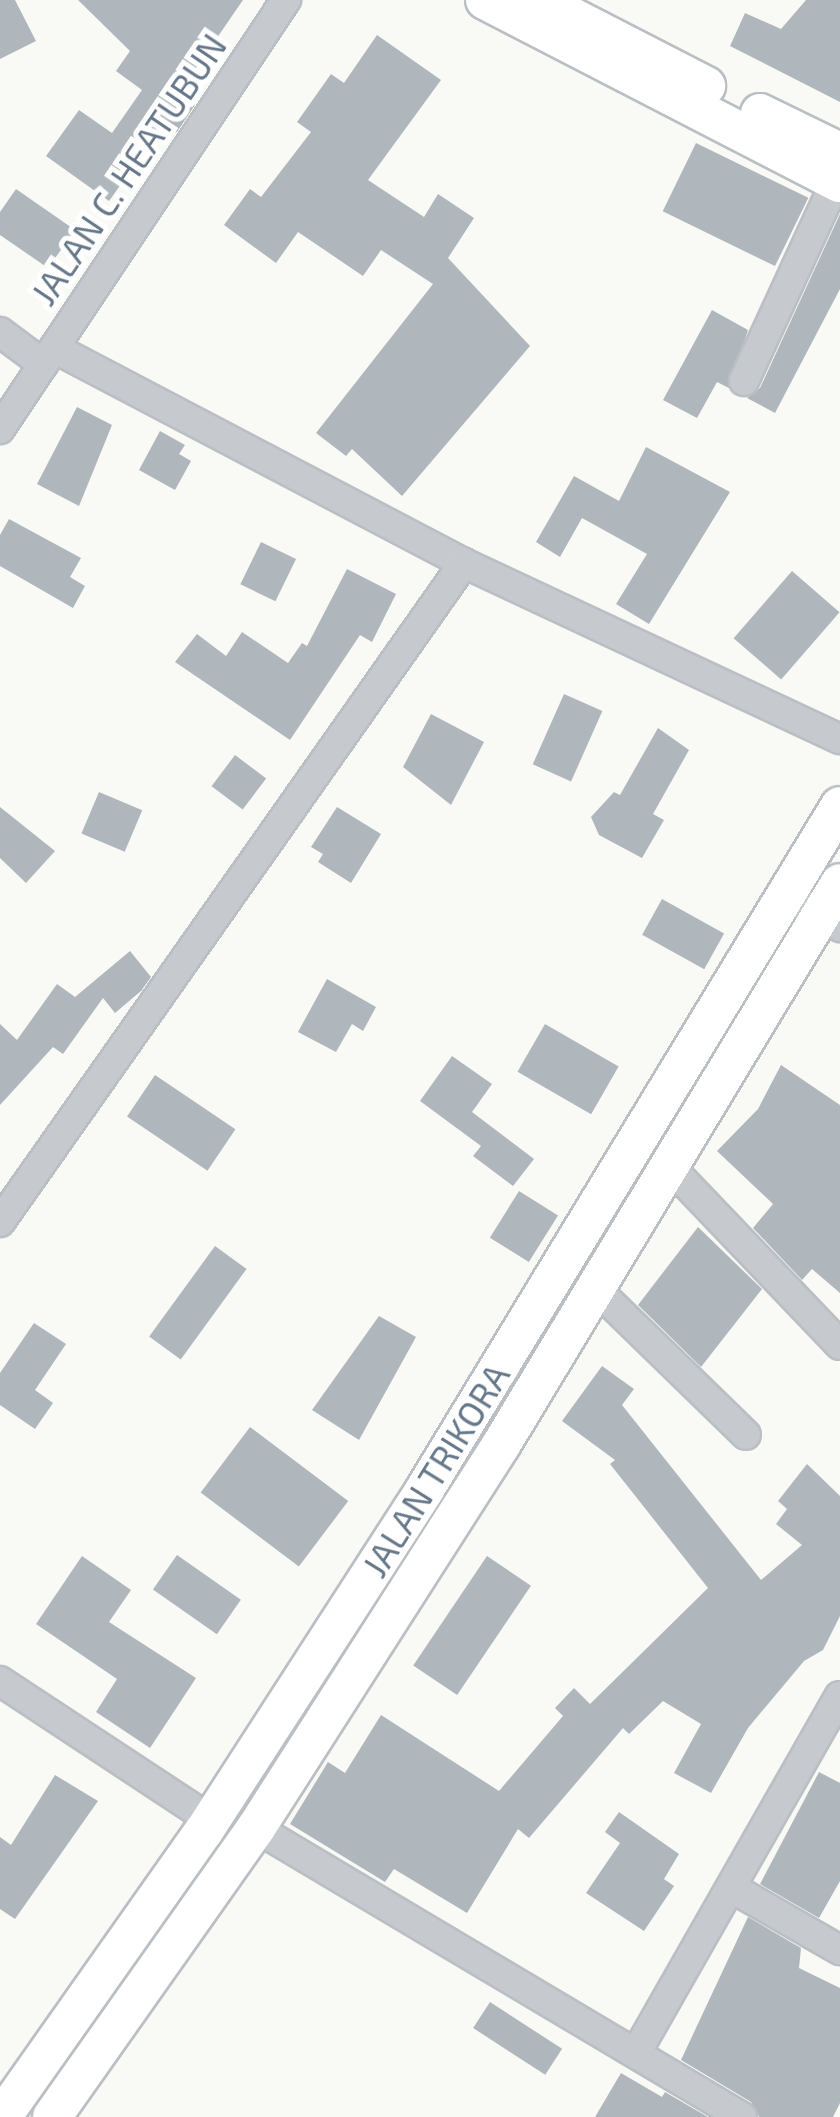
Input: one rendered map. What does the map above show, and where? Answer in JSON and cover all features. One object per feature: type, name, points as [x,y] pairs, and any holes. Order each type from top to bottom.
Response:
[{"type":"main road","points":[[485,0],[839,172]]},
{"type":"main road","points":[[540,0],[839,172]]},
{"type":"main road","name":"JALAN TRIKORA","points":[[2,2117],[211,1820],[435,1473],[840,806]]},
{"type":"main road","name":"JALAN TRIKORA","points":[[52,2117],[256,1828],[596,1289],[668,1165],[830,921],[840,884]]},
{"type":"street","name":"JALAN C. HEATUBUN","points":[[0,430],[286,0]]},
{"type":"street","points":[[744,381],[839,172]]},
{"type":"street","points":[[0,332],[464,562],[840,739]]},
{"type":"street","points":[[0,1222],[464,562]]},
{"type":"street","points":[[786,894],[830,921]]},
{"type":"street","points":[[668,1165],[840,1345]]},
{"type":"street","points":[[596,1289],[746,1436]]},
{"type":"street","points":[[0,1681],[211,1820]]},
{"type":"street","points":[[636,2053],[840,1696]]},
{"type":"street","points":[[256,1828],[742,2117]]},
{"type":"street","points":[[732,1888],[840,1950]]},
{"type":"building","points":[[0,0],[15,0],[36,41],[0,59]]},
{"type":"building","points":[[78,0],[243,0],[179,93],[195,105],[177,132],[154,138],[109,201],[46,156],[79,110],[112,133],[142,90],[116,71],[130,51]]},
{"type":"building","points":[[806,0],[840,0],[840,102],[730,46],[745,13],[781,29]]},
{"type":"building","points":[[377,35],[441,80],[368,180],[424,217],[438,194],[474,218],[448,258],[530,346],[402,496],[352,449],[346,456],[316,433],[433,284],[381,250],[363,276],[298,232],[276,263],[224,225],[250,189],[261,197],[311,132],[297,122],[331,74],[344,83]]},
{"type":"building","points":[[696,143],[808,198],[775,266],[663,211]]},
{"type":"building","points":[[16,189],[75,230],[48,268],[0,235],[0,212]]},
{"type":"building","points":[[840,214],[840,289],[775,413],[747,398],[760,388]]},
{"type":"building","points":[[712,310],[748,330],[729,388],[717,382],[697,418],[663,400]]},
{"type":"building","points":[[77,407],[112,425],[79,506],[37,484]]},
{"type":"building","points":[[160,431],[185,445],[179,454],[191,461],[175,490],[139,470]]},
{"type":"building","points":[[646,447],[730,492],[649,624],[616,604],[647,554],[582,518],[560,557],[536,542],[574,476],[619,501]]},
{"type":"building","points":[[9,519],[81,558],[70,577],[85,586],[73,608],[0,566],[0,535]]},
{"type":"building","points":[[261,542],[296,559],[275,601],[240,584]]},
{"type":"building","points":[[347,569],[396,594],[372,642],[360,635],[290,740],[175,662],[197,634],[226,656],[242,632],[288,663],[302,643],[307,646]]},
{"type":"building","points":[[792,571],[840,612],[781,680],[734,638]]},
{"type":"building","points":[[564,694],[602,711],[571,781],[533,764]]},
{"type":"building","points":[[431,714],[484,742],[451,805],[403,767]]},
{"type":"building","points":[[658,728],[689,750],[653,814],[664,820],[642,858],[599,835],[591,817],[614,792],[620,795]]},
{"type":"building","points":[[235,755],[266,778],[243,810],[212,786]]},
{"type":"building","points":[[99,792],[142,810],[125,852],[81,833]]},
{"type":"building","points":[[0,807],[55,851],[26,883],[0,858]]},
{"type":"building","points":[[337,807],[381,834],[351,883],[318,862],[323,854],[311,847]]},
{"type":"building","points":[[662,899],[724,933],[704,969],[642,935]]},
{"type":"building","points":[[130,951],[151,977],[141,991],[115,1013],[103,998],[63,1054],[53,1047],[0,1105],[0,1024],[17,1040],[57,984],[75,997]]},
{"type":"building","points":[[327,979],[376,1007],[363,1031],[352,1024],[336,1052],[298,1032]]},
{"type":"building","points":[[545,1024],[619,1066],[591,1114],[518,1072]]},
{"type":"building","points":[[452,1056],[492,1084],[472,1112],[534,1159],[513,1186],[473,1156],[481,1146],[420,1101]]},
{"type":"building","points":[[781,1065],[840,1105],[840,1293],[812,1269],[802,1280],[753,1228],[773,1204],[717,1151],[758,1109]]},
{"type":"building","points":[[155,1075],[235,1129],[207,1171],[127,1116]]},
{"type":"building","points":[[519,1191],[558,1215],[529,1262],[490,1238]]},
{"type":"building","points":[[698,1227],[762,1289],[701,1367],[638,1305]]},
{"type":"building","points":[[215,1246],[247,1269],[181,1360],[149,1337]]},
{"type":"building","points":[[379,1316],[416,1337],[359,1440],[312,1410]]},
{"type":"building","points":[[34,1323],[66,1344],[35,1390],[53,1403],[35,1429],[0,1405],[0,1373]]},
{"type":"building","points":[[602,1366],[634,1389],[622,1405],[761,1580],[802,1545],[776,1524],[787,1509],[778,1501],[807,1464],[840,1496],[840,1616],[823,1650],[804,1661],[748,1728],[711,1793],[674,1773],[701,1724],[663,1701],[629,1734],[623,1728],[529,1838],[518,1829],[467,1913],[394,1869],[385,1882],[290,1824],[328,1762],[345,1773],[381,1715],[499,1791],[563,1716],[555,1708],[574,1688],[590,1704],[708,1588],[610,1464],[615,1460],[562,1421]]},
{"type":"building","points":[[250,1427],[348,1501],[299,1567],[201,1492]]},
{"type":"building","points":[[177,1555],[241,1600],[217,1634],[153,1589]]},
{"type":"building","points":[[82,1556],[131,1590],[109,1622],[196,1678],[150,1748],[96,1712],[117,1679],[36,1624]]},
{"type":"building","points":[[487,1556],[531,1586],[457,1695],[413,1665]]},
{"type":"building","points":[[819,1772],[840,1783],[840,1881],[819,1918],[760,1884]]},
{"type":"building","points":[[55,1775],[98,1801],[15,1919],[0,1909],[0,1837],[11,1845]]},
{"type":"building","points":[[619,1812],[679,1854],[664,1879],[674,1886],[644,1931],[586,1893],[620,1843],[605,1832]]},
{"type":"building","points":[[748,1917],[801,1948],[799,1968],[840,1988],[840,2103],[833,2117],[759,2117],[751,2102],[681,2060]]},
{"type":"building","points":[[490,2002],[562,2049],[545,2075],[473,2028]]},
{"type":"building","points":[[621,2073],[662,2097],[665,2092],[708,2117],[595,2117]]}]
